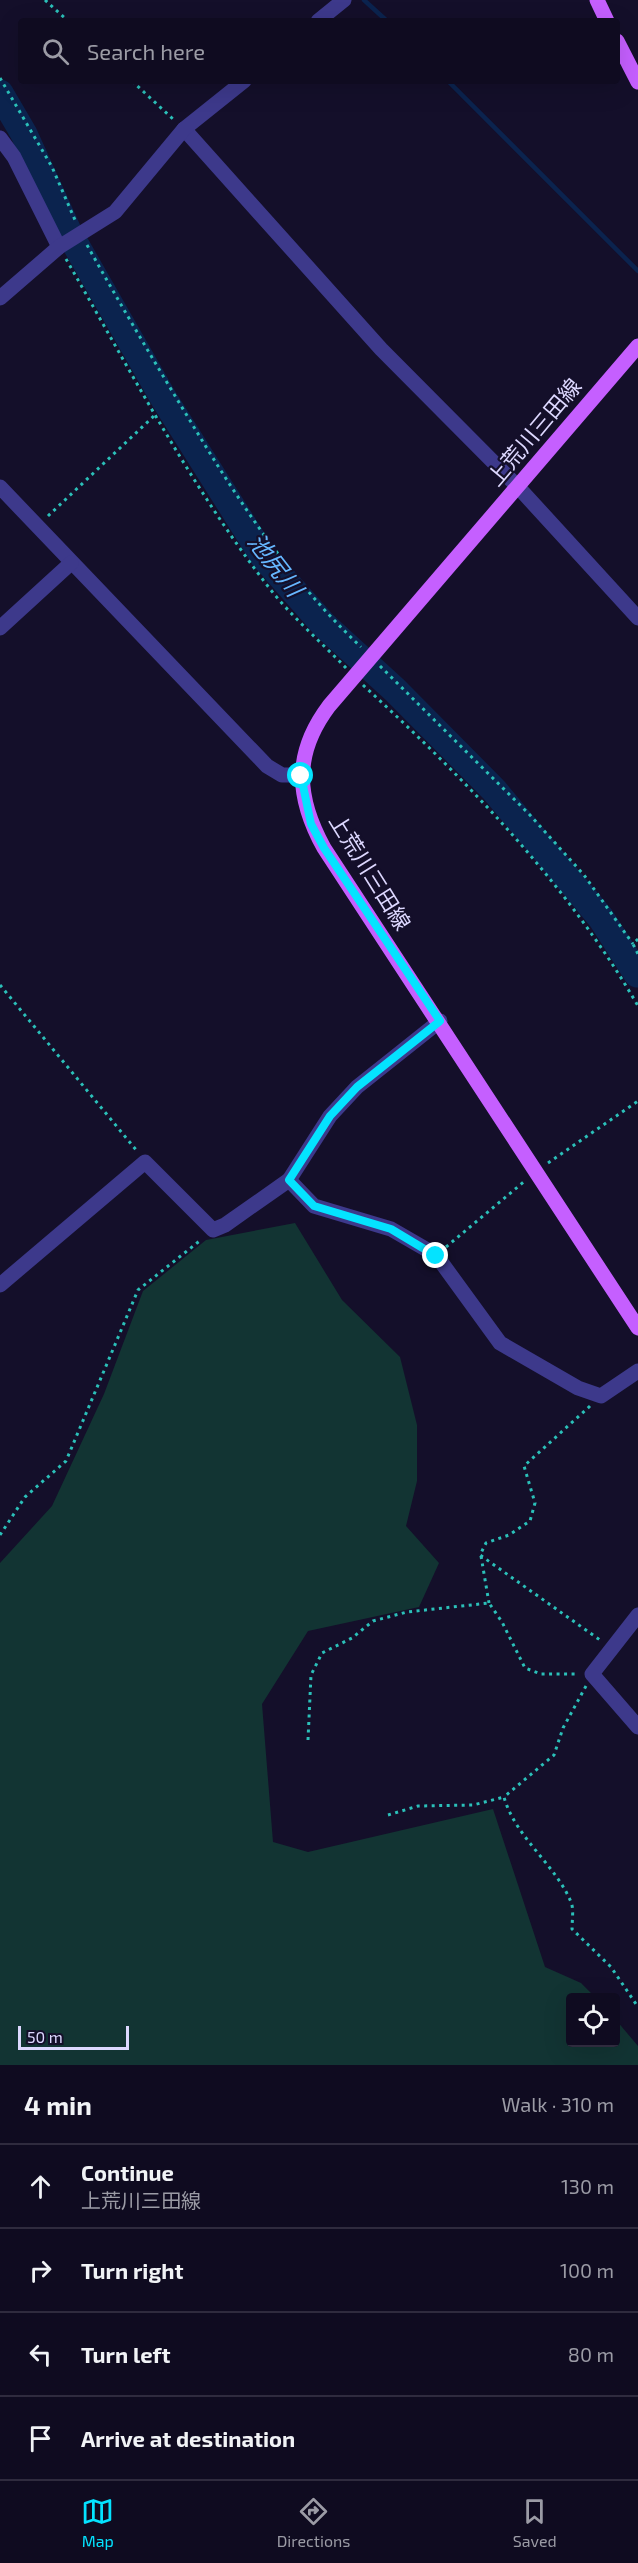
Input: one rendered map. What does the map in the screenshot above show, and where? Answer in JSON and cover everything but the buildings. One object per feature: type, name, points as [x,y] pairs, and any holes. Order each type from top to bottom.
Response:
[{"type":"main road","points":[[597,0],[606,18]]},
{"type":"main road","points":[[620,45],[636,73]]},
{"type":"main road","name":"上荒川三田線","points":[[638,345],[519,488],[315,724],[305,749],[301,776],[311,824],[324,848],[440,1021],[638,1328]]},
{"type":"street","points":[[322,18],[344,0]]},
{"type":"street","points":[[0,298],[59,248],[115,212],[184,129],[240,84]]},
{"type":"street","points":[[184,129],[381,349],[519,488],[638,618]]},
{"type":"street","points":[[0,138],[14,157],[59,248]]},
{"type":"street","points":[[0,486],[70,563],[267,766],[282,775],[301,776]]},
{"type":"street","points":[[0,628],[70,563]]},
{"type":"street","points":[[0,1285],[145,1162],[213,1230],[225,1225],[289,1180],[330,1116],[357,1087],[440,1021]]},
{"type":"street","points":[[289,1180],[314,1206],[391,1229],[436,1256],[500,1343],[578,1389],[601,1396],[638,1371]]},
{"type":"street","points":[[638,1615],[592,1674],[638,1727]]},
{"type":"path","points":[[45,0],[65,18]]},
{"type":"path","points":[[0,78],[52,168],[81,233],[128,318],[268,544],[331,619],[529,813],[584,875],[638,954]]},
{"type":"path","points":[[135,84],[184,129]]},
{"type":"path","points":[[59,248],[210,503],[271,590],[354,677],[511,833],[571,903],[638,1006]]},
{"type":"path","points":[[37,527],[156,414]]},
{"type":"path","points":[[633,944],[638,939]]},
{"type":"path","points":[[0,985],[145,1162]]},
{"type":"path","points":[[0,1535],[25,1497],[66,1461],[138,1290],[213,1230]]},
{"type":"path","points":[[388,1815],[418,1806],[473,1805],[504,1797],[554,1755],[563,1728],[592,1674],[541,1674],[525,1668],[502,1622],[489,1603],[480,1555],[486,1543],[509,1535],[530,1521],[535,1503],[524,1466],[601,1396]]},
{"type":"path","points":[[480,1555],[611,1647]]},
{"type":"path","points":[[308,1740],[311,1675],[322,1653],[352,1638],[373,1620],[407,1612],[489,1603]]},
{"type":"path","points":[[504,1797],[509,1814],[533,1844],[572,1904],[572,1929],[611,1967],[638,2007]]},
{"type":"green space","points":[[295,1223],[342,1300],[400,1357],[417,1425],[417,1481],[406,1526],[439,1563],[419,1607],[308,1631],[262,1704],[273,1842],[308,1852],[493,1809],[545,1967],[581,1983],[591,1993],[566,1993],[566,2047],[620,2047],[620,2025],[638,2046],[638,2065],[0,2065],[0,1563],[52,1506],[104,1394],[143,1291],[206,1240]]},
{"type":"waterway","points":[[364,0],[384,18]]},
{"type":"waterway","points":[[451,84],[638,271]]},
{"type":"waterway","name":"池尻川","points":[[0,93],[24,134],[69,233],[164,399],[263,556],[324,625],[395,690],[494,790],[601,918],[637,974]]},
{"type":"route","points":[[301,776],[311,824],[324,848],[440,1021],[357,1087],[330,1116],[289,1180],[314,1206],[391,1229],[436,1256]]}]
